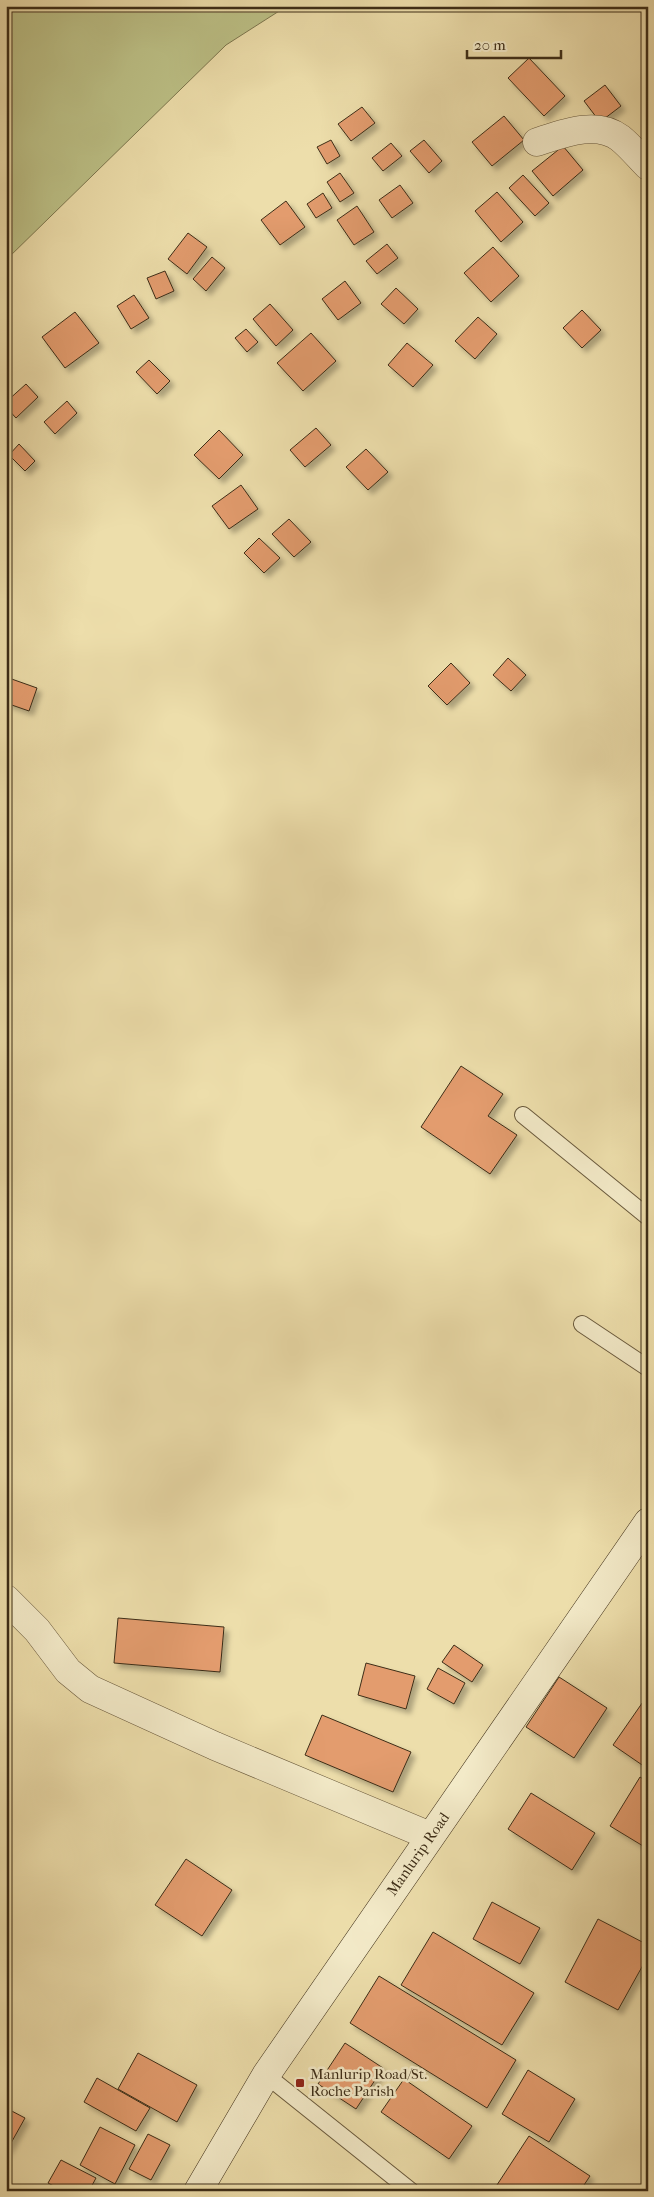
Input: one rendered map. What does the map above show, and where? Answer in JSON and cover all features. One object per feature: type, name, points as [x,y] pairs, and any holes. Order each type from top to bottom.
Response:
[{"type":"main road","points":[[537,142],[571,131],[600,129],[619,138],[648,166]]},
{"type":"main road","name":"Manlurip Road","points":[[198,2191],[266,2075],[648,1522]]},
{"type":"main road","points":[[6,1598],[37,1630],[68,1671],[90,1689],[215,1746],[430,1836]]},
{"type":"lane","points":[[523,1115],[648,1217]]},
{"type":"lane","points":[[582,1324],[648,1368]]},
{"type":"lane","points":[[266,2075],[411,2191]]},
{"type":"green space","points":[[6,6],[287,6],[226,45],[6,260]]},
{"type":"building","points":[[529,58],[565,96],[544,116],[508,78]]},
{"type":"building","points":[[605,85],[621,106],[600,122],[584,101]]},
{"type":"building","points":[[362,107],[375,123],[351,141],[338,124]]},
{"type":"building","points":[[504,116],[524,140],[492,166],[472,142]]},
{"type":"building","points":[[331,140],[340,156],[327,164],[317,147]]},
{"type":"building","points":[[424,140],[442,161],[429,173],[410,151]]},
{"type":"building","points":[[391,143],[402,156],[383,171],[372,158]]},
{"type":"building","points":[[563,146],[583,170],[553,196],[532,171]]},
{"type":"building","points":[[340,173],[354,193],[340,202],[327,182]]},
{"type":"building","points":[[523,175],[549,203],[535,216],[509,188]]},
{"type":"building","points":[[400,185],[413,203],[392,218],[379,200]]},
{"type":"building","points":[[497,192],[523,222],[501,242],[475,211]]},
{"type":"building","points":[[323,193],[332,208],[316,218],[307,204]]},
{"type":"building","points":[[286,201],[305,227],[280,245],[261,220]]},
{"type":"building","points":[[357,206],[374,232],[354,245],[337,220]]},
{"type":"building","points":[[188,233],[207,247],[187,274],[168,259]]},
{"type":"building","points":[[387,244],[398,258],[377,274],[366,261]]},
{"type":"building","points":[[493,247],[519,276],[491,302],[464,273]]},
{"type":"building","points":[[212,257],[225,268],[206,291],[193,279]]},
{"type":"building","points":[[165,271],[174,291],[156,299],[147,278]]},
{"type":"building","points":[[345,281],[361,303],[338,320],[322,299]]},
{"type":"building","points":[[396,288],[418,309],[404,324],[381,304]]},
{"type":"building","points":[[134,295],[149,318],[131,329],[117,306]]},
{"type":"building","points":[[270,304],[293,330],[276,346],[253,319]]},
{"type":"building","points":[[582,310],[601,330],[582,348],[563,328]]},
{"type":"building","points":[[75,312],[99,343],[65,368],[42,337]]},
{"type":"building","points":[[478,317],[497,334],[475,359],[455,341]]},
{"type":"building","points":[[246,329],[258,342],[247,352],[235,338]]},
{"type":"building","points":[[311,333],[336,361],[303,391],[277,363]]},
{"type":"building","points":[[407,343],[433,365],[413,387],[388,365]]},
{"type":"building","points":[[149,360],[170,381],[157,394],[136,372]]},
{"type":"building","points":[[26,384],[38,397],[16,418],[6,407],[6,402]]},
{"type":"building","points":[[67,401],[77,413],[55,434],[44,422]]},
{"type":"building","points":[[316,428],[331,445],[305,467],[290,450]]},
{"type":"building","points":[[219,430],[243,455],[219,479],[194,455]]},
{"type":"building","points":[[19,444],[35,461],[25,471],[9,455]]},
{"type":"building","points":[[366,449],[388,472],[368,490],[346,467]]},
{"type":"building","points":[[241,485],[258,509],[229,529],[212,506]]},
{"type":"building","points":[[289,519],[311,542],[294,557],[272,534]]},
{"type":"building","points":[[259,538],[280,558],[264,573],[244,553]]},
{"type":"building","points":[[508,658],[526,675],[511,691],[493,675]]},
{"type":"building","points":[[451,663],[470,683],[447,705],[428,686]]},
{"type":"building","points":[[6,677],[37,688],[29,711],[6,703]]},
{"type":"building","points":[[461,1066],[503,1094],[488,1116],[517,1135],[490,1174],[421,1127]]},
{"type":"building","points":[[118,1618],[224,1627],[220,1672],[114,1663]]},
{"type":"building","points":[[454,1645],[483,1665],[472,1682],[442,1662]]},
{"type":"building","points":[[366,1663],[415,1676],[406,1709],[358,1695]]},
{"type":"building","points":[[438,1668],[465,1683],[454,1704],[427,1689]]},
{"type":"building","points":[[559,1677],[607,1708],[574,1758],[526,1727]]},
{"type":"building","points":[[648,1696],[648,1769],[613,1745]]},
{"type":"building","points":[[322,1715],[411,1752],[393,1792],[305,1755]]},
{"type":"building","points":[[640,1777],[648,1782],[648,1849],[610,1826]]},
{"type":"building","points":[[531,1793],[595,1833],[572,1870],[508,1829]]},
{"type":"building","points":[[186,1859],[232,1890],[202,1936],[155,1905]]},
{"type":"building","points":[[492,1902],[540,1928],[520,1964],[473,1939]]},
{"type":"building","points":[[598,1919],[648,1945],[648,1956],[618,2010],[565,1982]]},
{"type":"building","points":[[433,1932],[534,1993],[502,2045],[401,1985]]},
{"type":"building","points":[[379,1976],[516,2060],[487,2108],[350,2023]]},
{"type":"building","points":[[345,2043],[383,2068],[356,2109],[318,2084]]},
{"type":"building","points":[[138,2053],[197,2085],[177,2122],[118,2089]]},
{"type":"building","points":[[528,2070],[575,2099],[549,2142],[502,2114]]},
{"type":"building","points":[[97,2078],[150,2108],[136,2131],[84,2102]]},
{"type":"building","points":[[404,2079],[472,2126],[449,2159],[381,2112]]},
{"type":"building","points":[[6,2108],[25,2118],[6,2152]]},
{"type":"building","points":[[100,2127],[135,2145],[115,2184],[80,2165]]},
{"type":"building","points":[[148,2134],[170,2145],[151,2180],[129,2169]]},
{"type":"building","points":[[529,2136],[590,2176],[580,2191],[493,2191]]},
{"type":"building","points":[[61,2160],[96,2178],[89,2191],[63,2191],[48,2183]]},
{"type":"place","name":"Manlurip Road/St. Roche Parish","points":[[300,2083]]}]
